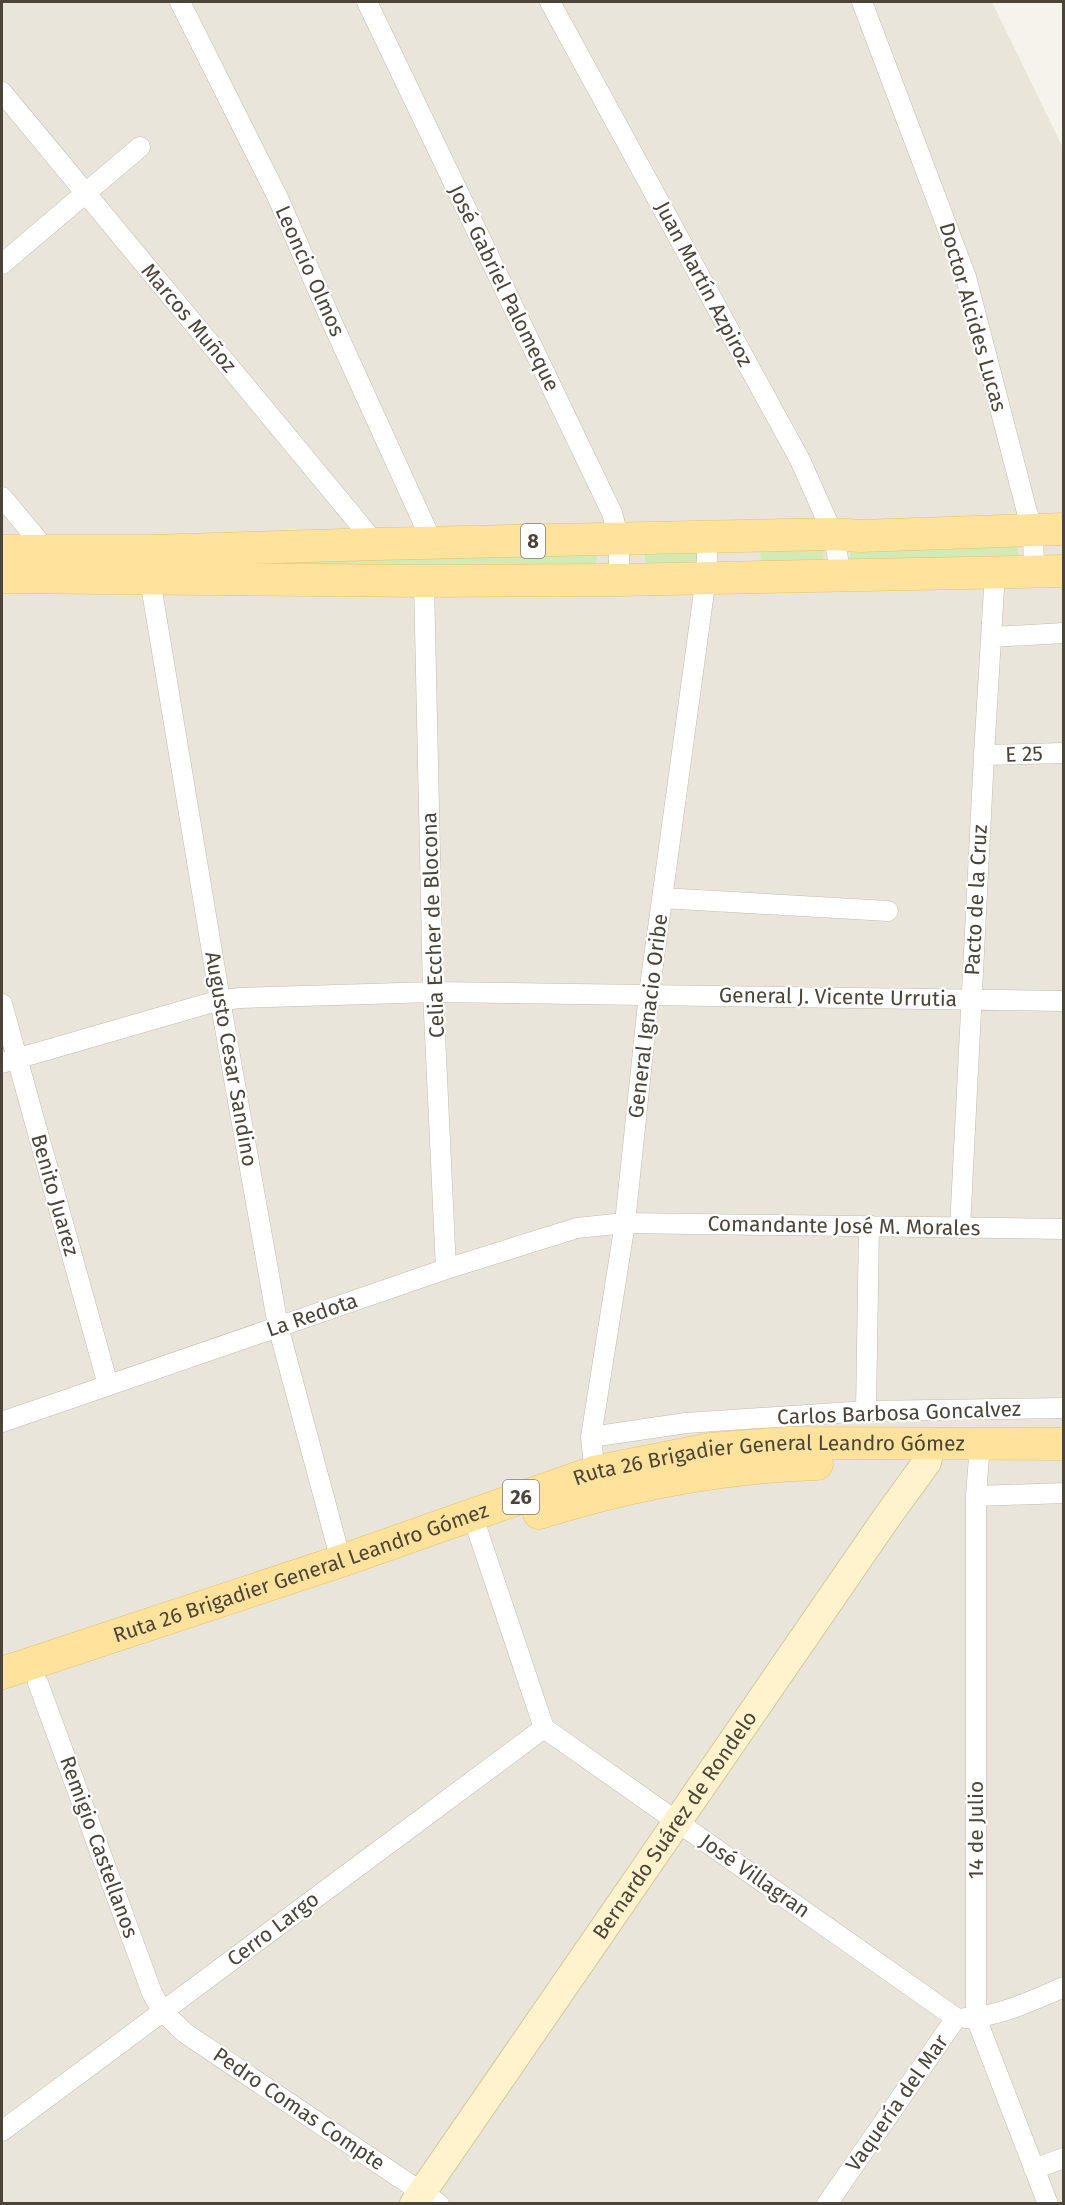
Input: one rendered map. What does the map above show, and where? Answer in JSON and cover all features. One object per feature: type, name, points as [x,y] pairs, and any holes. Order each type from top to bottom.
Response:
[{"type":"main road","name":"8","points":[[2,577],[376,544],[833,534],[861,536],[1048,529]]},
{"type":"main road","name":"8","points":[[2,551],[47,551],[150,565],[424,581],[619,580],[1049,571]]},
{"type":"main road","name":"Ruta 26 Brigadier General Leandro Gómez","points":[[979,1454],[1064,1444]]},
{"type":"main road","name":"Ruta 26 Brigadier General Leandro Gómez","points":[[2,1673],[341,1561],[596,1483],[658,1483],[782,1465],[929,1453],[979,1454],[1064,1465]]},
{"type":"main road","name":"Ruta 26 Brigadier General Leandro Gómez","points":[[2,1696],[347,1579],[478,1532],[596,1483]]},
{"type":"street","name":"Leoncio Olmos","points":[[180,2],[278,198],[433,544]]},
{"type":"street","name":"José Gabriel Palomeque","points":[[367,2],[612,513],[619,539],[619,580]]},
{"type":"street","name":"Juan Martín Azpiroz","points":[[550,2],[800,460],[833,534],[841,574]]},
{"type":"street","name":"Doctor Alcides Lucas","points":[[862,2],[966,277],[1024,501],[1048,529],[1049,571]]},
{"type":"street","name":"Marcos Muñoz","points":[[2,92],[376,544]]},
{"type":"street","points":[[2,264],[140,147]]},
{"type":"street","points":[[2,496],[47,551]]},
{"type":"street","name":"General Ignacio Oribe","points":[[596,1483],[591,1437],[625,1223],[649,994],[706,577],[708,537]]},
{"type":"street","name":"Augusto Cesar Sandino","points":[[150,565],[220,1000],[278,1326],[341,1561]]},
{"type":"street","name":"Pacto de la Cruz","points":[[960,1228],[995,572]]},
{"type":"street","name":"Celia Eccher de Blocona","points":[[424,581],[433,992],[446,1269]]},
{"type":"street","points":[[992,637],[1064,633]]},
{"type":"street","name":"E 25","points":[[984,755],[1064,753]]},
{"type":"street","points":[[662,898],[888,911]]},
{"type":"street","name":"General J. Vicente Urrutia","points":[[9,1060],[220,1000],[241,998],[433,992],[1064,1000]]},
{"type":"street","name":"Benito Juarez","points":[[2,1004],[9,1060],[108,1385]]},
{"type":"street","name":"La Redota","points":[[2,1422],[446,1269],[577,1228],[625,1223]]},
{"type":"street","name":"Comandante José M. Morales","points":[[625,1223],[1064,1229]]},
{"type":"street","points":[[866,1411],[869,1225]]},
{"type":"street","name":"Carlos Barbosa Goncalvez","points":[[591,1437],[686,1423],[866,1411],[1064,1408]]},
{"type":"street","name":"Bernardo Suárez de Rondelo","points":[[425,2200],[677,1821],[929,1453]]},
{"type":"street","name":"14 de Julio","points":[[979,1454],[976,1496],[966,2018],[1048,2204]]},
{"type":"street","points":[[976,1496],[1064,1493]]},
{"type":"street","points":[[478,1532],[544,1728]]},
{"type":"street","name":"Remigio Castellanos","points":[[38,1683],[152,1993],[162,2011]]},
{"type":"street","name":"José Villagran","points":[[544,1728],[966,2018]]},
{"type":"street","name":"Cerro Largo","points":[[2,2131],[544,1728]]},
{"type":"street","points":[[966,2018],[1019,2005],[1064,1987]]},
{"type":"street","name":"Pedro Comas Compte","points":[[162,2011],[184,2033],[425,2200]]},
{"type":"street","name":"Vaquería del Mar","points":[[827,2204],[966,2018]]},
{"type":"street","points":[[1034,2169],[1064,2158]]},
{"type":"shaded area","points":[[2,2],[992,2],[1064,150],[1063,2203],[2,2204]]},
{"type":"green space","points":[[1018,543],[1018,556],[850,560],[850,546]]},
{"type":"green space","points":[[823,547],[824,561],[761,563],[760,549]]},
{"type":"green space","points":[[645,551],[701,551],[701,565],[645,565]]},
{"type":"green space","points":[[597,553],[596,568],[172,566],[332,554]]}]
